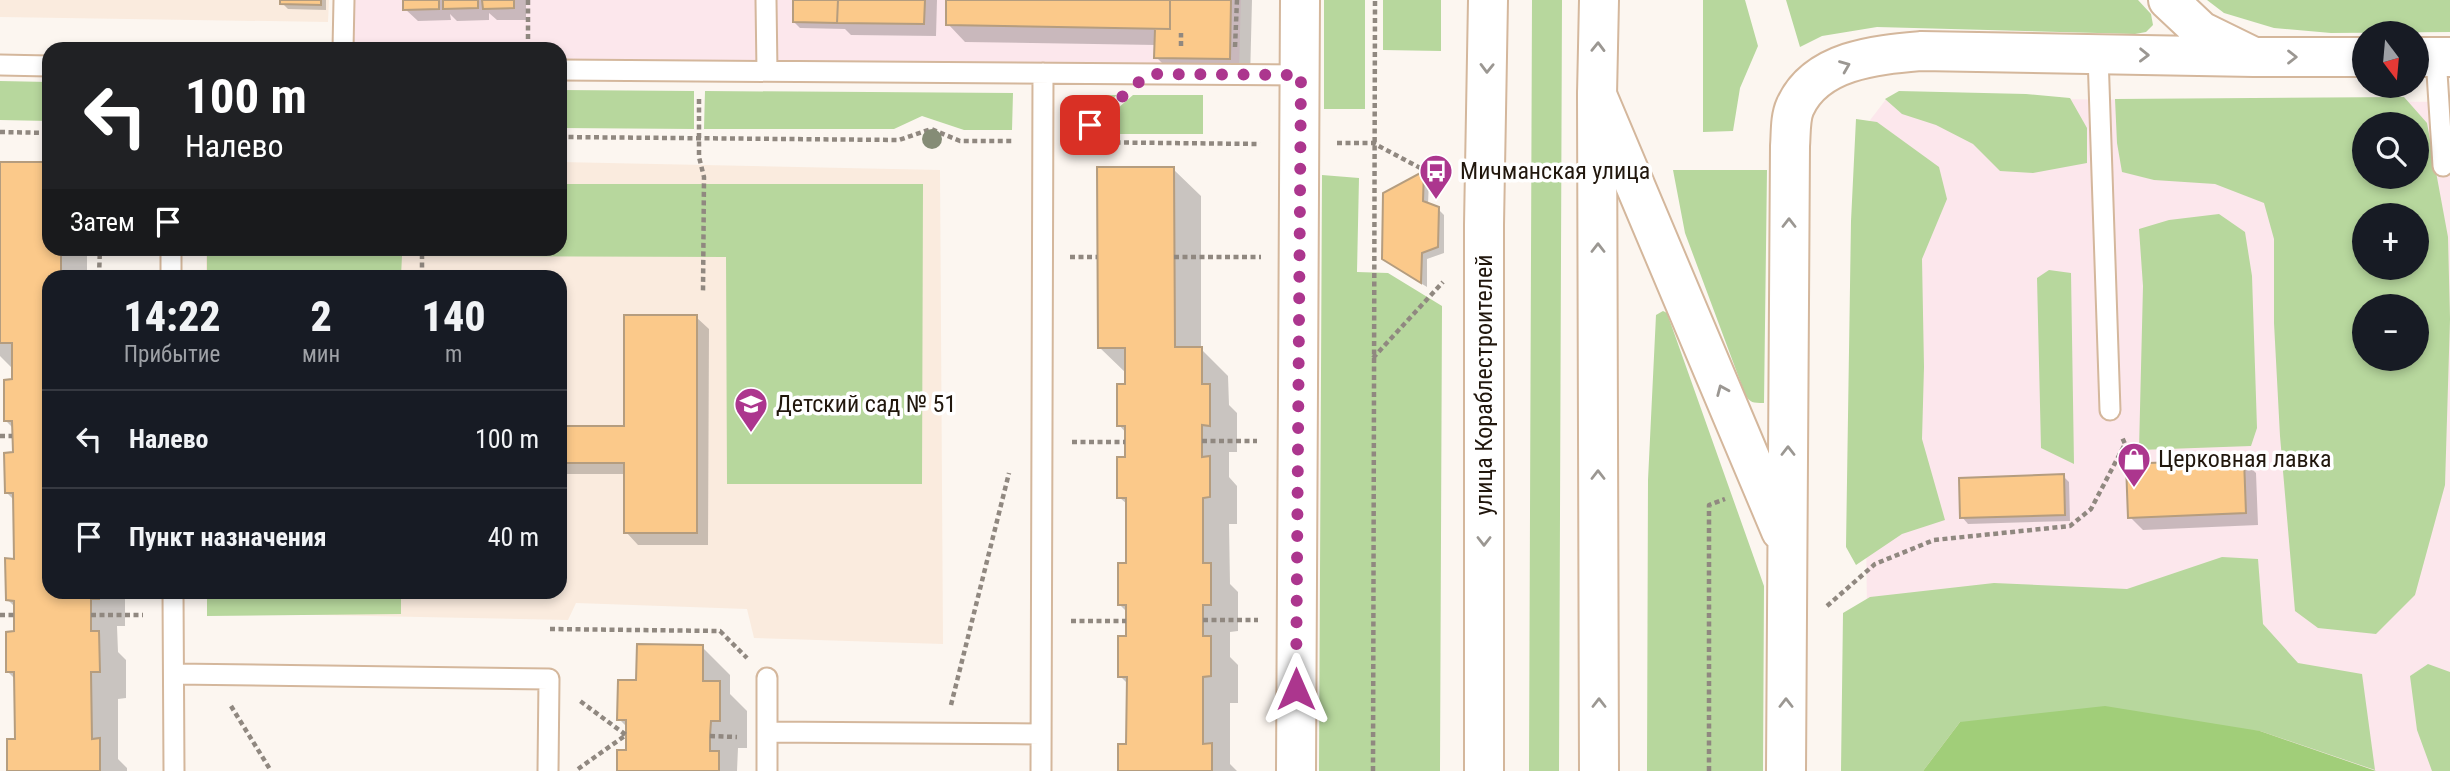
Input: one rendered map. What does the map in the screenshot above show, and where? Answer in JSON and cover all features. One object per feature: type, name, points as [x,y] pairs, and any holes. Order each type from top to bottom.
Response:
[{"type":"street","points":[[1296,771],[1300,0]]},
{"type":"street","name":"улица Кораблестроителей","points":[[1484,771],[1484,225],[1488,0]]},
{"type":"street","points":[[1599,0],[1599,771]]},
{"type":"street","points":[[2168,0],[2201,31],[2254,57]]},
{"type":"street","points":[[1786,771],[1790,146],[1794,108],[1814,82],[1845,64],[1880,55],[1921,51],[2352,57]]},
{"type":"street","points":[[1597,95],[1786,543]]},
{"type":"lane","points":[[343,42],[344,0]]},
{"type":"lane","points":[[766,0],[767,71]]},
{"type":"lane","points":[[2098,55],[2110,410]]},
{"type":"lane","points":[[2434,57],[2443,166]]},
{"type":"lane","points":[[0,65],[42,65]]},
{"type":"lane","points":[[567,70],[1301,75]]},
{"type":"lane","points":[[1041,771],[1043,73]]},
{"type":"lane","points":[[173,599],[174,771]]},
{"type":"lane","points":[[174,674],[549,679],[548,771]]},
{"type":"lane","points":[[767,678],[768,771]]},
{"type":"lane","points":[[767,732],[1041,734]]},
{"type":"path","points":[[528,0],[528,42]]},
{"type":"path","points":[[1235,52],[1237,0]]},
{"type":"path","points":[[1373,771],[1375,0]]},
{"type":"path","points":[[700,71],[699,157],[704,177],[703,292]]},
{"type":"path","points":[[1071,142],[1148,74]]},
{"type":"path","points":[[567,137],[899,140],[931,129],[960,141],[1264,144]]},
{"type":"path","points":[[0,132],[42,133]]},
{"type":"path","points":[[1335,143],[1373,143],[1451,184]]},
{"type":"path","points":[[1174,257],[1264,257]]},
{"type":"path","points":[[1373,358],[1448,277]]},
{"type":"path","points":[[1826,607],[1875,564],[1934,540],[2070,526],[2091,509],[2125,444],[2110,410]]},
{"type":"path","points":[[0,436],[12,436]]},
{"type":"path","points":[[1202,441],[1264,441]]},
{"type":"path","points":[[943,733],[1013,457],[1041,442],[1125,442]]},
{"type":"path","points":[[1709,771],[1709,505],[1761,483]]},
{"type":"path","points":[[0,615],[14,615]]},
{"type":"path","points":[[91,615],[174,615]]},
{"type":"path","points":[[1203,620],[1264,620]]},
{"type":"path","points":[[1041,621],[1126,621]]},
{"type":"path","points":[[551,629],[720,631],[767,678]]},
{"type":"path","points":[[212,674],[271,771]]},
{"type":"path","points":[[549,679],[626,735],[574,771]]},
{"type":"shaded area","points":[[0,0],[329,0],[328,22],[0,17]]},
{"type":"shaded area","points":[[353,0],[1241,0],[1239,69],[567,61],[567,42],[353,42]]},
{"type":"shaded area","points":[[1887,98],[2450,102],[2450,771],[1869,771],[1861,132]]},
{"type":"shaded area","name":"Детский сад № 51","points":[[567,162],[940,170],[943,644],[754,638],[747,609],[576,603],[568,620],[210,613],[209,599],[567,599],[567,270],[206,270],[206,256],[567,256]]},
{"type":"green space","points":[[1324,0],[1365,0],[1365,109],[1324,109]]},
{"type":"green space","points":[[1383,0],[1441,0],[1441,51],[1383,50]]},
{"type":"green space","points":[[1532,0],[1562,0],[1559,771],[1529,771]]},
{"type":"green space","points":[[1703,0],[1745,0],[1758,46],[1740,88],[1733,131],[1703,132]]},
{"type":"green space","points":[[1786,0],[2138,0],[2151,14],[2153,25],[2146,32],[2135,34],[1877,27],[1822,36],[1800,47]]},
{"type":"green space","points":[[2207,0],[2450,0],[2450,32],[2429,32],[2429,21],[2352,21],[2352,33],[2331,33],[2274,28],[2224,13]]},
{"type":"green space","points":[[0,81],[42,82],[42,121],[0,120]]},
{"type":"green space","points":[[567,90],[694,91],[694,129],[567,128]]},
{"type":"green space","points":[[705,91],[1013,93],[1012,130],[964,130],[922,116],[894,129],[704,129]]},
{"type":"green space","points":[[1899,91],[2026,94],[2070,98],[2087,128],[2087,163],[2033,173],[2000,171],[1973,144],[1936,125],[1902,114],[1885,99]]},
{"type":"green space","points":[[1072,95],[1117,95],[1072,134]]},
{"type":"green space","points":[[1133,95],[1203,95],[1203,134],[1088,134]]},
{"type":"green space","points":[[2405,98],[2417,112],[2352,112],[2352,189],[2429,189],[2429,134],[2448,237],[2450,319],[2445,485],[2415,595],[2376,634],[2318,628],[2295,611],[2280,436],[2274,323],[2274,239],[2264,203],[2215,184],[2154,180],[2122,172],[2117,143],[2115,99]]},
{"type":"green space","points":[[1856,119],[1877,122],[1939,167],[1947,199],[1922,259],[1922,439],[1945,520],[1902,534],[1856,565],[1846,547],[1851,221]]},
{"type":"green space","points":[[1673,170],[1767,170],[1764,403],[1752,402],[1745,394],[1685,233]]},
{"type":"green space","points":[[1322,175],[1359,178],[1357,272],[1388,273],[1442,306],[1440,771],[1319,771]]},
{"type":"green space","points":[[567,184],[923,184],[922,484],[727,484],[726,257],[402,256],[567,256]]},
{"type":"green space","points":[[2219,214],[2245,232],[2252,276],[2257,428],[2251,446],[2139,450],[2143,286],[2139,229],[2169,220]]},
{"type":"green space","points":[[207,256],[402,256],[401,270],[207,270]]},
{"type":"green space","points":[[2049,270],[2071,273],[2074,464],[2041,448],[2037,278]]},
{"type":"green space","points":[[1663,311],[1667,313],[1764,586],[1763,771],[1647,771],[1648,480],[1656,315]]},
{"type":"green space","points":[[2222,557],[2258,559],[2263,624],[2298,663],[2362,674],[2375,770],[2260,731],[1960,722],[1923,771],[1841,771],[1843,613],[1870,597],[1994,583],[2127,589]]},
{"type":"green space","points":[[207,599],[401,599],[401,614],[207,616]]},
{"type":"green space","points":[[2428,664],[2450,672],[2450,771],[2432,771],[2417,730],[2410,676]]},
{"type":"green space","points":[[2105,706],[2260,731],[2376,771],[1923,771],[1960,722]]},
{"type":"building","points":[[280,0],[321,0],[321,5],[280,4]]},
{"type":"building","points":[[403,0],[439,0],[439,9],[403,10]]},
{"type":"building","points":[[443,0],[478,0],[478,8],[443,9]]},
{"type":"building","points":[[482,0],[514,0],[514,8],[483,9]]},
{"type":"building","points":[[793,0],[838,0],[837,23],[793,22]]},
{"type":"building","points":[[838,0],[925,0],[924,24],[837,23]]},
{"type":"building","points":[[946,0],[1170,0],[1170,29],[946,25]]},
{"type":"building","points":[[1170,0],[1231,0],[1230,59],[1154,58],[1155,29],[1170,29]]},
{"type":"building","points":[[0,162],[42,162],[42,256],[61,256],[61,270],[42,270],[42,599],[91,599],[91,631],[99,631],[100,672],[91,672],[92,739],[100,738],[100,771],[7,771],[7,739],[15,739],[14,672],[6,672],[6,632],[14,631],[14,601],[6,600],[5,558],[14,559],[13,493],[5,493],[4,453],[13,452],[12,421],[4,421],[4,380],[12,379],[12,343],[0,343]]},
{"type":"building","points":[[1097,167],[1174,167],[1175,347],[1202,347],[1202,384],[1210,384],[1210,426],[1202,425],[1202,457],[1210,456],[1210,497],[1203,498],[1203,563],[1211,563],[1211,605],[1203,605],[1203,636],[1211,636],[1211,676],[1203,677],[1203,744],[1212,743],[1212,771],[1118,771],[1118,744],[1126,744],[1127,677],[1118,677],[1118,636],[1126,636],[1126,605],[1118,605],[1118,563],[1126,563],[1126,498],[1117,498],[1117,457],[1125,457],[1125,426],[1117,426],[1117,384],[1125,384],[1125,348],[1098,348]]},
{"type":"building","points":[[1424,171],[1423,201],[1439,207],[1438,247],[1422,253],[1421,283],[1382,259],[1383,193]]},
{"type":"building","points":[[624,315],[697,315],[697,533],[624,533],[624,463],[567,463],[567,426],[624,426]]},
{"type":"building","points":[[2244,459],[2246,513],[2128,518],[2126,464]]},
{"type":"building","points":[[2064,474],[2065,515],[1960,518],[1959,478]]},
{"type":"building","points":[[637,644],[703,645],[703,681],[720,681],[720,721],[711,721],[710,736],[710,751],[719,751],[719,771],[617,771],[617,750],[626,750],[626,720],[617,720],[618,680],[636,680]]},
{"type":"place","name":"Мичманская улица","points":[[1436,201]]},
{"type":"place","name":"Детский сад № 51","points":[[751,434]]},
{"type":"place","name":"Церковная лавка","points":[[2134,489]]},
{"type":"route","points":[[1090,125],[1148,74],[1301,75],[1296,689]]}]
